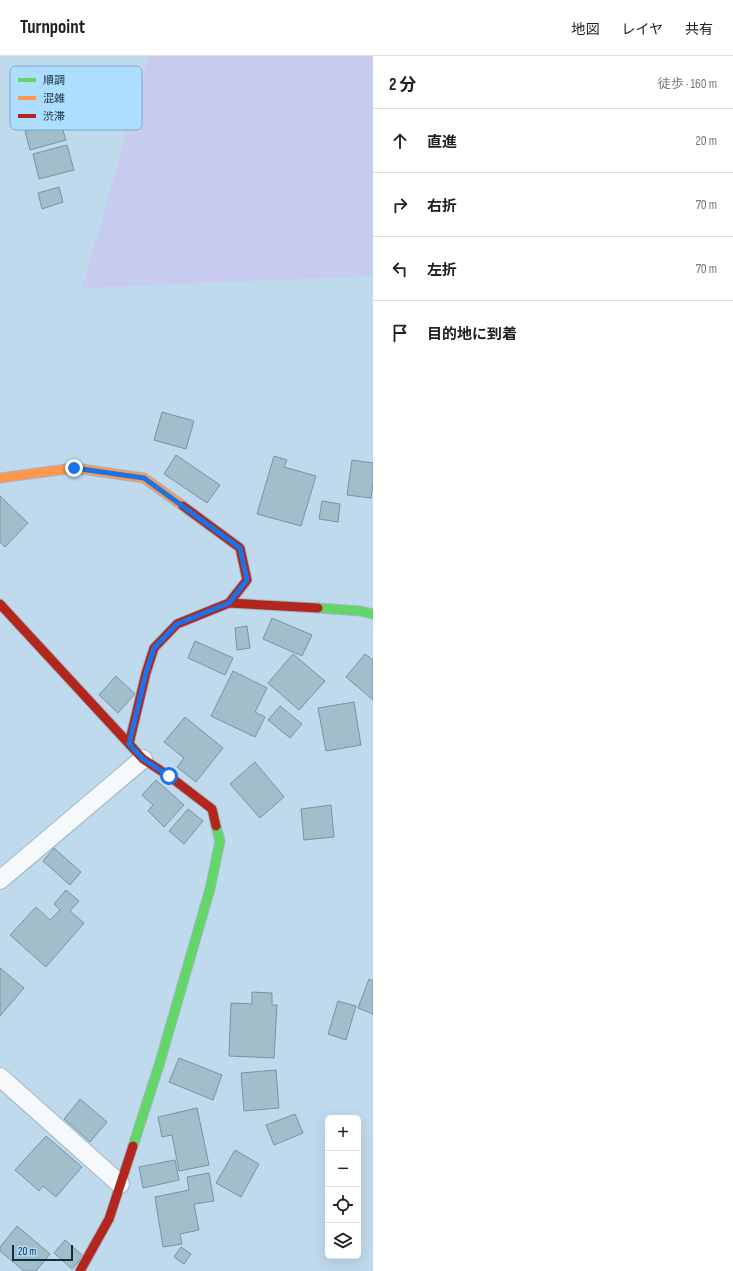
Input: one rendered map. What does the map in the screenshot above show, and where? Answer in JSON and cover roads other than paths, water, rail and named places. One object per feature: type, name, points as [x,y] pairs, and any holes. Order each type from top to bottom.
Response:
[{"type":"street","points":[[0,478],[74,468],[144,478],[240,548],[247,580],[229,603]]},
{"type":"street","points":[[129,744],[146,673],[154,648],[177,624],[229,603],[360,611],[373,614]]},
{"type":"street","points":[[0,604],[143,759],[169,776],[212,809],[220,841],[210,889],[162,1054],[120,1184],[108,1219],[80,1271]]},
{"type":"street","points":[[0,880],[143,759]]},
{"type":"street","points":[[0,1077],[120,1184]]}]
